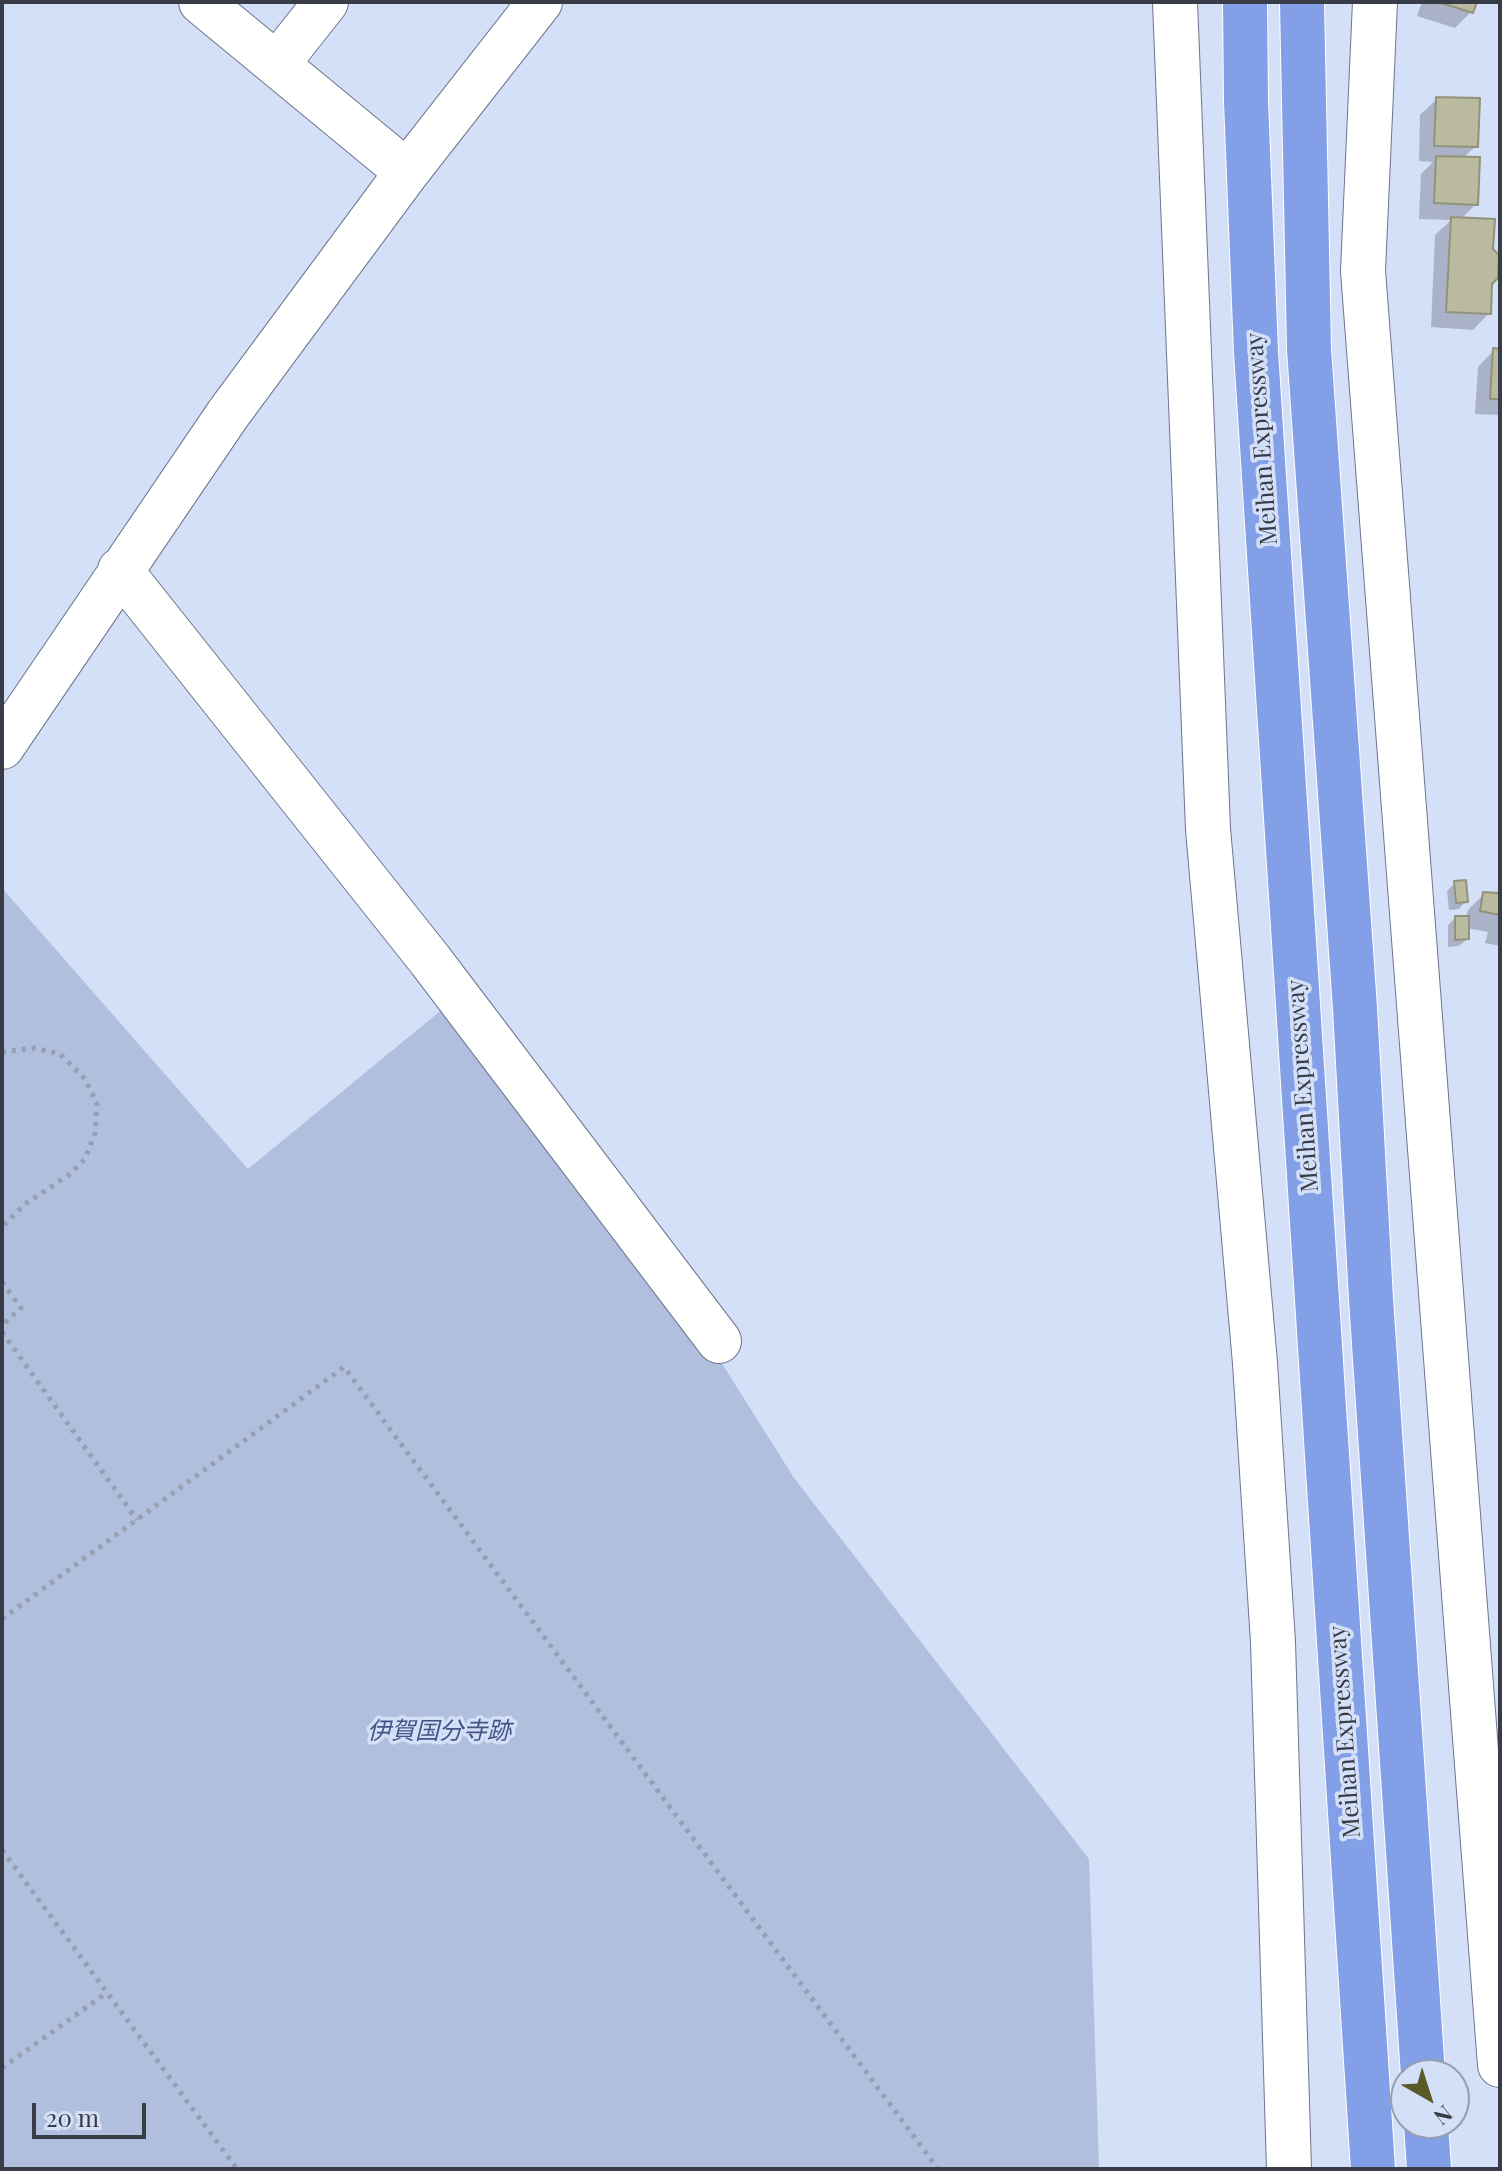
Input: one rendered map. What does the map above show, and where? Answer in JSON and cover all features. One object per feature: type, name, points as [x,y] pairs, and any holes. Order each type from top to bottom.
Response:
[{"type":"highway","name":"Meihan Expressway","points":[[1245,2],[1256,352],[1373,2169]]},
{"type":"highway","points":[[1302,2],[1309,349],[1354,992],[1371,1299],[1422,2059]]},
{"type":"highway","points":[[1303,89],[1310,2]]},
{"type":"highway","points":[[1427,2139],[1429,2169]]},
{"type":"street","points":[[201,2],[407,172]]},
{"type":"street","points":[[277,64],[326,2]]},
{"type":"street","points":[[2,747],[228,414],[407,172],[540,2]]},
{"type":"street","points":[[1175,2],[1208,829],[1255,1363],[1273,1642],[1289,2169]]},
{"type":"street","points":[[1375,2],[1363,271],[1500,2065]]},
{"type":"street","points":[[120,570],[430,960],[719,1341]]},
{"type":"path","points":[[2,1052],[35,1048],[60,1054],[85,1079],[97,1104],[95,1133],[85,1159],[70,1174],[25,1204],[2,1227]]},
{"type":"path","points":[[2,1282],[21,1308],[2,1325]]},
{"type":"path","points":[[2,1332],[137,1520]]},
{"type":"path","points":[[2,1619],[344,1367],[938,2169]]},
{"type":"path","points":[[2,1850],[105,1994],[237,2169]]},
{"type":"path","points":[[2,2068],[105,1994]]},
{"type":"green space","name":"伊賀国分寺跡","points":[[2,888],[248,1169],[450,1003],[716,1354],[794,1478],[1089,1859],[1099,2169],[2,2169]]},
{"type":"building","points":[[1438,2],[1477,2],[1473,13]]},
{"type":"building","points":[[1436,97],[1480,98],[1478,147],[1434,146]]},
{"type":"building","points":[[1436,156],[1480,157],[1478,205],[1434,203]]},
{"type":"building","points":[[1451,217],[1495,219],[1493,249],[1499,255],[1498,278],[1492,284],[1491,314],[1446,312]]},
{"type":"building","points":[[1493,348],[1500,349],[1500,399],[1490,399]]},
{"type":"building","points":[[1466,880],[1468,902],[1456,903],[1454,881]]},
{"type":"building","points":[[1483,892],[1500,893],[1500,915],[1480,911]]},
{"type":"building","points":[[1455,916],[1469,916],[1469,939],[1455,940]]}]
